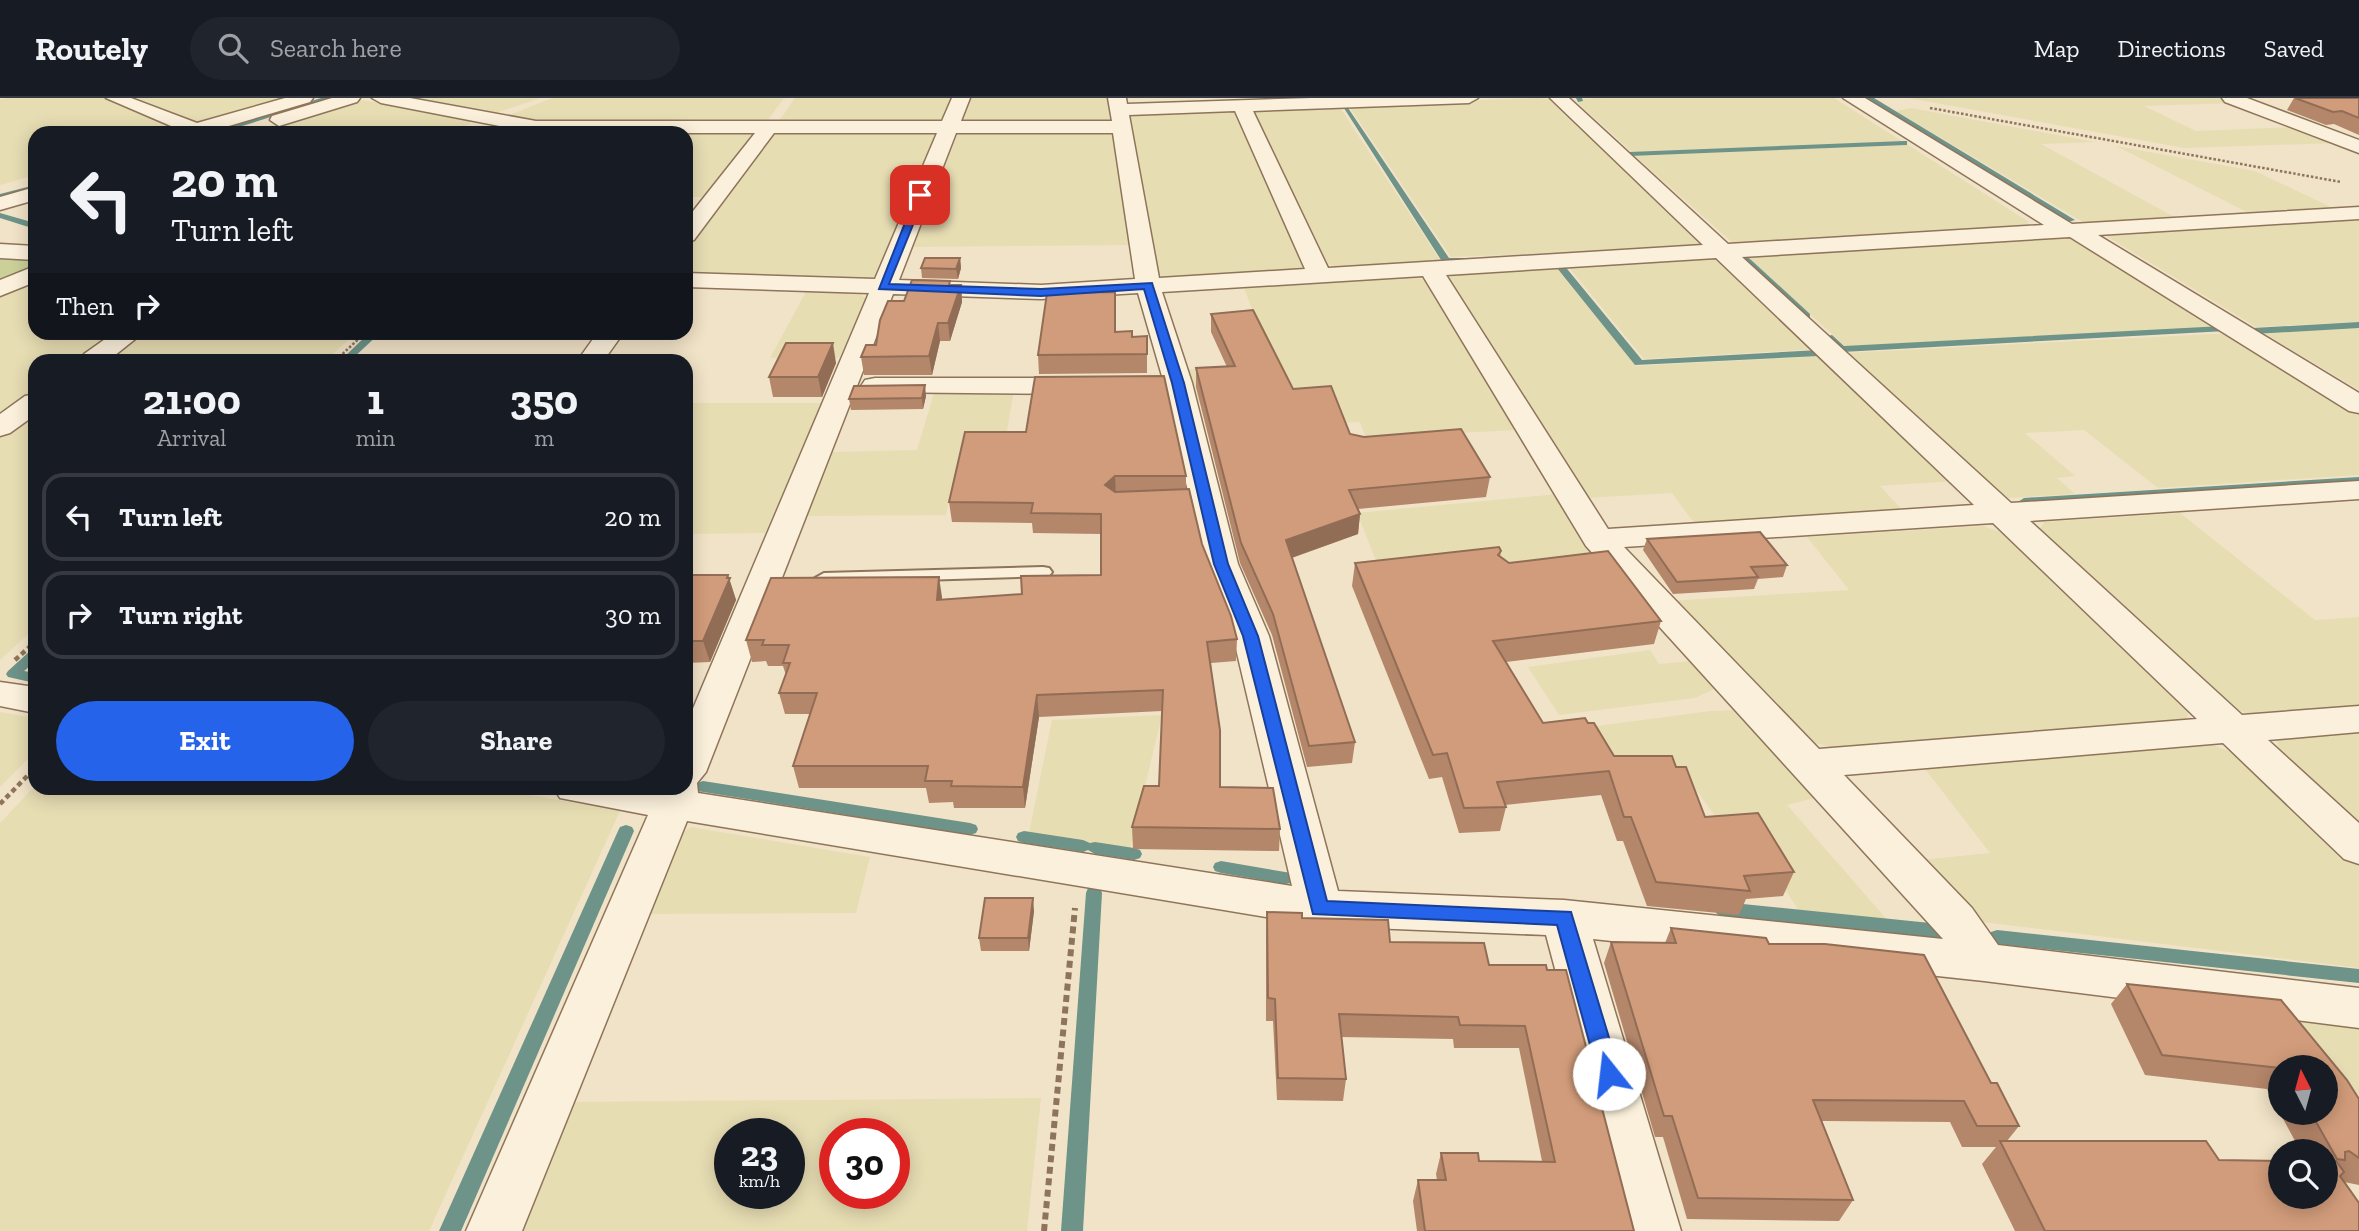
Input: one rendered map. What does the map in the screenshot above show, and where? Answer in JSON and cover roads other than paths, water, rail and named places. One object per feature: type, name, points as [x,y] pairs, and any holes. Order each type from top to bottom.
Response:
[{"type":"street","points":[[115,98],[179,126]]},
{"type":"street","points":[[208,126],[304,98]]},
{"type":"street","points":[[258,126],[351,98]]},
{"type":"street","points":[[381,98],[531,126]]},
{"type":"street","points":[[693,758],[771,580],[843,386],[961,98]]},
{"type":"street","points":[[693,128],[948,127],[1118,111],[1469,98]]},
{"type":"street","points":[[1559,98],[2359,848]]},
{"type":"street","points":[[1852,98],[2359,405]]},
{"type":"street","points":[[2238,101],[2296,102]]},
{"type":"street","points":[[2238,101],[2359,147]]},
{"type":"street","points":[[1242,106],[1320,275]]},
{"type":"street","points":[[1118,111],[1165,384],[1200,503],[1221,564],[1251,636],[1320,908]]},
{"type":"street","points":[[476,126],[494,119]]},
{"type":"street","points":[[693,226],[769,127]]},
{"type":"street","points":[[0,188],[28,179]]},
{"type":"street","points":[[0,204],[28,196]]},
{"type":"street","points":[[693,280],[1041,292],[2359,213]]},
{"type":"street","points":[[0,251],[28,253]]},
{"type":"street","points":[[1430,268],[1604,555],[1809,764],[1956,921],[1984,962]]},
{"type":"street","points":[[0,289],[28,276]]},
{"type":"street","points":[[101,354],[121,340]]},
{"type":"street","points":[[843,386],[1115,386]]},
{"type":"street","points":[[0,427],[28,407]]},
{"type":"street","points":[[1604,555],[2002,513],[2359,490]]},
{"type":"street","points":[[0,694],[28,698]]},
{"type":"street","points":[[1809,764],[2359,719]]},
{"type":"street","points":[[693,791],[1079,869],[1320,908],[1564,918],[1984,962],[2359,1007]]},
{"type":"street","points":[[494,1231],[677,795]]},
{"type":"street","points":[[1564,918],[1653,1231]]},
{"type":"lane","points":[[806,579],[1044,572]]},
{"type":"waterway","points":[[235,126],[328,98]]},
{"type":"waterway","points":[[1871,99],[2071,220]]},
{"type":"waterway","points":[[1344,106],[1446,261],[1462,260]]},
{"type":"waterway","points":[[1629,154],[1904,143]]},
{"type":"waterway","points":[[0,197],[28,189]]},
{"type":"waterway","points":[[0,215],[28,224]]},
{"type":"waterway","points":[[1746,260],[1807,316]]},
{"type":"waterway","points":[[1560,266],[1639,363],[1819,353]]},
{"type":"waterway","points":[[2253,331],[2359,325]]},
{"type":"waterway","points":[[1829,337],[1842,349],[2223,329]]},
{"type":"waterway","points":[[352,354],[367,340]]},
{"type":"waterway","points":[[2024,502],[2359,480]]},
{"type":"waterway","points":[[28,660],[13,674],[28,677]]},
{"type":"waterway","points":[[703,787],[970,829]]},
{"type":"waterway","points":[[450,1231],[626,831]]},
{"type":"waterway","points":[[1024,837],[1083,846]]},
{"type":"waterway","points":[[1095,848],[1134,854]]},
{"type":"waterway","points":[[1221,867],[1285,878]]},
{"type":"waterway","points":[[1072,1231],[1094,893]]},
{"type":"waterway","points":[[1723,909],[1940,931]]},
{"type":"waterway","points":[[1997,937],[2359,976]]}]
